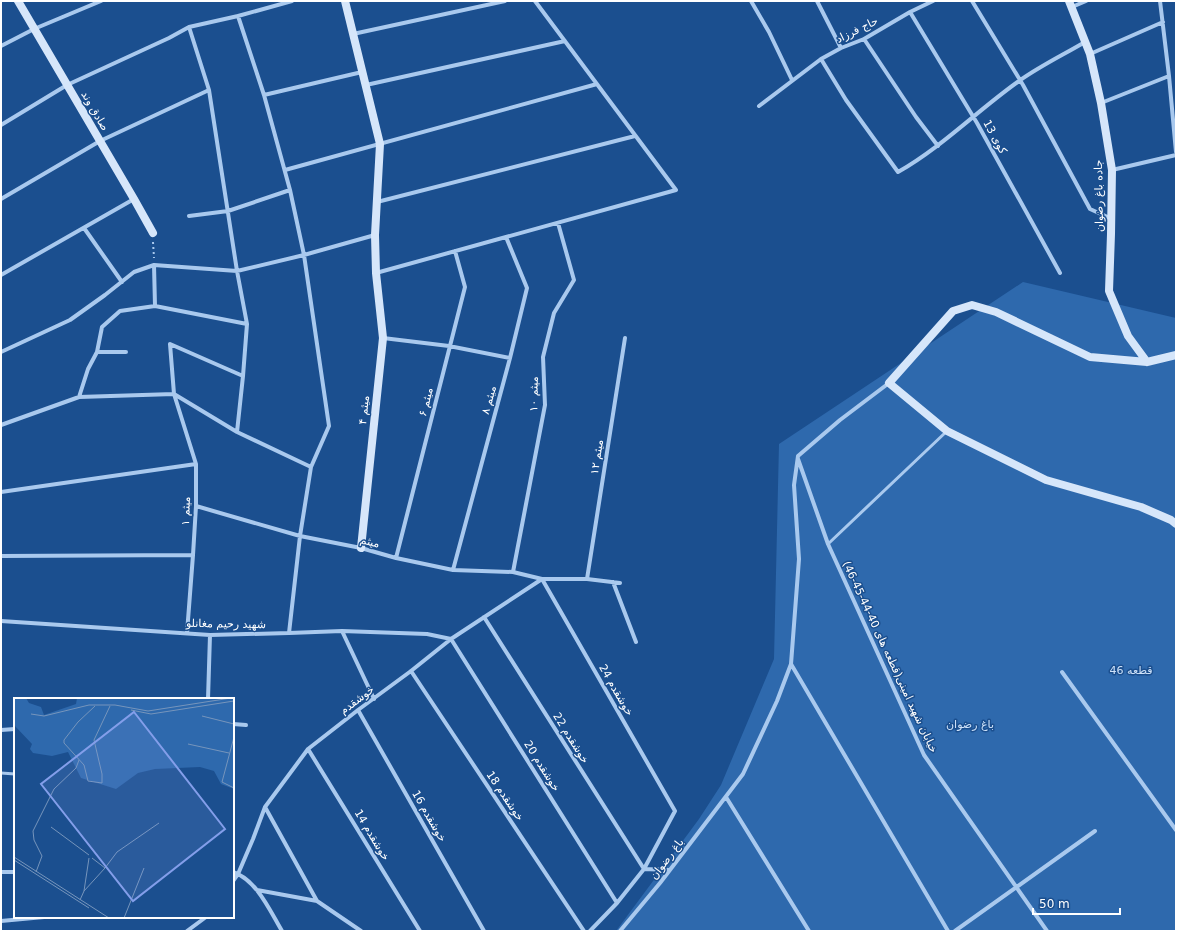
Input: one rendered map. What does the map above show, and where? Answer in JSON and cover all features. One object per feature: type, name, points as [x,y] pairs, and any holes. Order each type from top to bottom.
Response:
[{"type":"street","name":"صادق وند","points":[[18,1],[153,233]]},
{"type":"street","points":[[1,46],[34,29],[100,1]]},
{"type":"street","points":[[1,125],[67,85],[169,38],[189,27],[238,16],[292,1]]},
{"type":"street","name":"۴ میثم","points":[[345,1],[380,144],[375,235],[376,273],[383,338],[361,548]]},
{"type":"street","points":[[353,35],[504,1]]},
{"type":"street","points":[[376,273],[676,190],[535,1]]},
{"type":"street","points":[[751,1],[769,32],[792,80]]},
{"type":"street","points":[[816,1],[841,48]]},
{"type":"street","name":"حاج فرزاد","points":[[759,106],[821,59],[933,1]]},
{"type":"street","points":[[972,1],[1020,80],[1090,209],[1112,219]]},
{"type":"street","points":[[1070,4],[1086,1]]},
{"type":"street","points":[[1160,1],[1176,152]]},
{"type":"street","name":"جاده باغ رضوان","points":[[1070,4],[1090,54],[1101,103],[1112,170],[1112,219],[1109,291],[1128,336],[1147,362]]},
{"type":"street","name":"کوی 13","points":[[910,12],[973,116],[1060,273]]},
{"type":"street","points":[[238,16],[264,95],[286,170],[304,255],[329,426],[311,467],[300,536],[290,633]]},
{"type":"street","points":[[1090,54],[1163,22]]},
{"type":"street","points":[[189,27],[209,90],[237,271],[247,324],[237,432]]},
{"type":"street","points":[[864,38],[916,117],[938,146]]},
{"type":"street","points":[[365,85],[565,41]]},
{"type":"street","points":[[821,59],[846,100],[898,172],[938,146],[973,116],[1020,80],[1085,42]]},
{"type":"street","points":[[264,95],[362,72]]},
{"type":"street","points":[[1101,103],[1169,76]]},
{"type":"street","points":[[286,170],[597,84]]},
{"type":"street","points":[[1,198],[100,141],[209,90]]},
{"type":"street","points":[[378,202],[636,136]]},
{"type":"street","points":[[1112,170],[1176,155]]},
{"type":"street","points":[[189,216],[228,211],[290,190]]},
{"type":"street","points":[[1,275],[134,199]]},
{"type":"street","name":"۱۰ میثم","points":[[513,572],[545,405],[543,357],[554,314],[574,280],[558,223]]},
{"type":"street","points":[[84,228],[122,282]]},
{"type":"street","points":[[1,352],[70,320],[134,272],[154,264],[237,271],[304,255],[375,235]]},
{"type":"street","name":"۸ میثم","points":[[453,570],[510,358],[527,288],[506,237]]},
{"type":"street","name":"۶ میثم","points":[[396,558],[465,287],[455,251]]},
{"type":"street","points":[[154,264],[155,306]]},
{"type":"street","points":[[798,456],[840,420],[889,383],[953,311],[972,305],[996,312],[1090,357],[1147,362],[1176,355]]},
{"type":"street","points":[[79,397],[88,369],[97,352],[102,327],[120,311],[155,306],[247,324]]},
{"type":"street","points":[[383,338],[449,346],[510,358]]},
{"type":"street","name":"۱۲ میثم","points":[[587,579],[625,338]]},
{"type":"street","name":"۱ میثم","points":[[187,633],[196,506],[196,464],[174,394],[170,344],[243,376]]},
{"type":"street","points":[[97,352],[126,352]]},
{"type":"street","points":[[889,383],[947,431],[1046,480],[1141,507],[1171,520],[1176,524]]},
{"type":"street","points":[[1,425],[79,397],[174,394],[237,432],[311,467]]},
{"type":"street","name":"خیابان شهید امینی(قطعه های 40-44-45-46)","points":[[798,456],[828,544],[924,755],[1048,931]]},
{"type":"street","name":"باغ رضوان","points":[[620,931],[660,883],[743,774],[777,701],[791,664],[799,559],[794,485],[798,456]]},
{"type":"street","points":[[1,492],[196,464]]},
{"type":"street","name":"میثم","points":[[196,506],[300,536],[361,548],[396,558],[453,570],[513,572],[542,579],[587,579],[620,583]]},
{"type":"street","points":[[1,556],[193,555]]},
{"type":"street","name":"خوشقدم","points":[[234,880],[238,874],[253,839],[265,807],[308,749],[451,639],[542,579]]},
{"type":"street","name":"خوشقدم 24","points":[[542,579],[675,811],[644,869]]},
{"type":"street","points":[[612,582],[636,642]]},
{"type":"street","name":"خوشقدم 22","points":[[484,617],[644,869]]},
{"type":"street","name":"شهید رحیم مغانلو","points":[[1,621],[210,635],[342,631],[427,634],[451,639]]},
{"type":"street","points":[[342,631],[374,699]]},
{"type":"street","points":[[208,698],[210,635]]},
{"type":"street","name":"خوشقدم 20","points":[[451,639],[618,903]]},
{"type":"street","points":[[791,664],[948,931]]},
{"type":"street","name":"خوشقدم 18","points":[[411,671],[584,931]]},
{"type":"street","points":[[1062,672],[1176,830]]},
{"type":"street","name":"خوشقدم 16","points":[[358,710],[484,931]]},
{"type":"street","points":[[234,724],[246,724]]},
{"type":"street","points":[[1,730],[14,729]]},
{"type":"street","name":"خوشقدم 14","points":[[308,749],[420,931]]},
{"type":"street","points":[[726,797],[809,931]]},
{"type":"street","points":[[265,807],[317,901]]},
{"type":"street","points":[[955,931],[1095,831]]},
{"type":"street","points":[[590,931],[618,903],[644,869],[670,870]]},
{"type":"street","points":[[1,872],[14,872]]},
{"type":"street","points":[[234,872],[257,890],[282,931]]},
{"type":"street","points":[[257,890],[317,901],[361,931]]},
{"type":"street","points":[[1,922],[35,918]]},
{"type":"street","points":[[187,931],[205,918]]},
{"type":"lane","points":[[828,544],[947,431]]},
{"type":"lane","points":[[1,774],[14,774]]},
{"type":"path","points":[[153,233],[154,264]]},
{"type":"green space","name":"باغ رضوان","points":[[1023,282],[1176,318],[1176,931],[616,931],[699,819],[721,785],[774,659],[779,444]]},
{"type":"park label","name":"قطعه 46","points":[[1131,670]]}]
